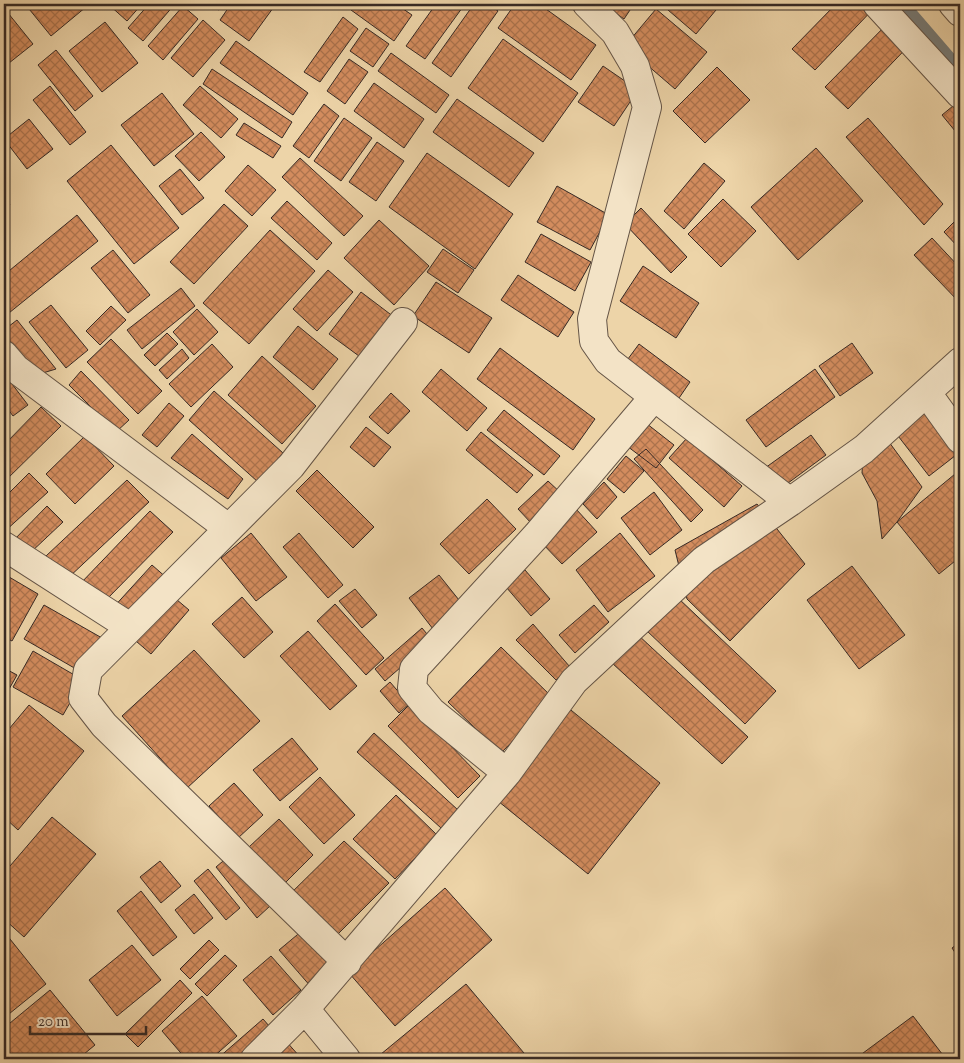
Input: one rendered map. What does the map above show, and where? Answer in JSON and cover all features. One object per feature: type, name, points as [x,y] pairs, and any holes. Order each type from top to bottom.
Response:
[{"type":"street","points":[[587,4],[615,32],[635,66],[647,108],[592,319],[594,341],[608,361],[790,502]]},
{"type":"street","points":[[877,4],[960,94]]},
{"type":"street","points":[[953,4],[960,12]]},
{"type":"street","points":[[346,962],[104,725],[83,698],[88,670],[291,466],[403,322]]},
{"type":"street","points":[[4,355],[16,369],[228,528]]},
{"type":"street","points":[[255,1059],[305,1009],[508,772],[574,680],[704,560],[864,449],[960,362]]},
{"type":"street","points":[[927,393],[960,439]]},
{"type":"street","points":[[508,772],[431,711],[412,688],[414,669],[537,535],[654,397]]},
{"type":"street","points":[[4,546],[130,627]]},
{"type":"street","points":[[305,1009],[346,1059]]},
{"type":"building","points":[[25,4],[83,4],[86,7],[51,36]]},
{"type":"building","points":[[108,4],[142,4],[127,21]]},
{"type":"building","points":[[149,4],[175,4],[143,41],[128,28]]},
{"type":"building","points":[[209,4],[223,4],[219,10]]},
{"type":"building","points":[[231,4],[276,4],[249,41],[220,20]]},
{"type":"building","points":[[355,4],[396,4],[412,15],[394,41],[351,10]]},
{"type":"building","points":[[436,4],[465,4],[425,59],[406,46]]},
{"type":"building","points":[[474,4],[488,4],[498,11],[451,77],[432,63]]},
{"type":"building","points":[[515,4],[539,4],[596,45],[571,80],[498,28]]},
{"type":"building","points":[[603,4],[634,4],[624,19]]},
{"type":"building","points":[[661,4],[721,4],[696,34]]},
{"type":"building","points":[[836,4],[878,4],[815,70],[792,49]]},
{"type":"building","points":[[183,6],[198,19],[163,60],[148,46]]},
{"type":"building","points":[[4,8],[33,44],[4,67]]},
{"type":"building","points":[[656,9],[707,52],[675,89],[625,46]]},
{"type":"building","points":[[897,14],[919,35],[848,109],[825,87]]},
{"type":"building","points":[[343,17],[358,29],[320,82],[304,72]]},
{"type":"building","points":[[203,20],[225,40],[193,77],[171,58]]},
{"type":"building","points":[[105,22],[138,63],[102,92],[69,51]]},
{"type":"building","points":[[366,28],[389,44],[373,67],[350,51]]},
{"type":"building","points":[[503,39],[578,93],[543,142],[468,88]]},
{"type":"building","points":[[236,41],[308,93],[293,115],[220,63]]},
{"type":"building","points":[[56,50],[93,96],[75,111],[38,65]]},
{"type":"building","points":[[391,53],[449,95],[436,113],[378,71]]},
{"type":"building","points":[[349,59],[368,72],[345,104],[327,91]]},
{"type":"building","points":[[603,66],[638,90],[614,126],[578,102]]},
{"type":"building","points":[[717,67],[750,100],[705,143],[673,111]]},
{"type":"building","points":[[212,69],[292,122],[282,138],[203,84]]},
{"type":"building","points":[[374,83],[424,119],[404,148],[354,111]]},
{"type":"building","points":[[50,86],[86,132],[70,145],[33,100]]},
{"type":"building","points":[[200,86],[238,119],[221,138],[183,105]]},
{"type":"building","points":[[162,93],[194,134],[154,166],[121,125]]},
{"type":"building","points":[[457,99],[534,153],[509,187],[433,132]]},
{"type":"building","points":[[959,101],[960,103],[960,137],[942,115]]},
{"type":"building","points":[[324,104],[339,116],[309,158],[293,146]]},
{"type":"building","points":[[344,118],[372,138],[341,181],[314,161]]},
{"type":"building","points":[[868,118],[943,204],[924,225],[846,137]]},
{"type":"building","points":[[29,119],[53,149],[27,169],[4,139]]},
{"type":"building","points":[[244,123],[281,146],[273,158],[236,135]]},
{"type":"building","points":[[201,132],[225,157],[199,181],[175,156]]},
{"type":"building","points":[[377,142],[404,161],[376,201],[349,182]]},
{"type":"building","points":[[111,145],[179,228],[134,264],[67,181]]},
{"type":"building","points":[[816,148],[863,201],[798,260],[751,207]]},
{"type":"building","points":[[427,153],[513,214],[475,269],[389,207]]},
{"type":"building","points":[[300,158],[363,216],[344,236],[282,177]]},
{"type":"building","points":[[704,163],[725,181],[684,229],[664,211]]},
{"type":"building","points":[[248,165],[276,190],[252,216],[225,191]]},
{"type":"building","points":[[180,169],[204,198],[182,215],[159,186]]},
{"type":"building","points":[[557,186],[609,215],[590,250],[537,222]]},
{"type":"building","points":[[4,197],[10,205],[4,210]]},
{"type":"building","points":[[723,199],[756,231],[721,267],[688,234]]},
{"type":"building","points":[[287,201],[332,243],[317,260],[271,218]]},
{"type":"building","points":[[224,204],[248,226],[194,284],[170,262]]},
{"type":"building","points":[[641,208],[687,257],[671,273],[625,224]]},
{"type":"building","points":[[77,215],[98,241],[4,317],[4,275]]},
{"type":"building","points":[[960,216],[960,249],[944,232]]},
{"type":"building","points":[[379,220],[429,266],[394,305],[344,258]]},
{"type":"building","points":[[270,230],[315,271],[249,344],[203,303]]},
{"type":"building","points":[[541,234],[591,262],[575,291],[525,262]]},
{"type":"building","points":[[932,238],[960,268],[960,303],[914,255]]},
{"type":"building","points":[[443,249],[474,270],[458,293],[427,272]]},
{"type":"building","points":[[113,250],[150,295],[128,313],[91,268]]},
{"type":"building","points":[[643,266],[699,303],[676,338],[620,301]]},
{"type":"building","points":[[328,270],[353,292],[317,331],[293,309]]},
{"type":"building","points":[[518,275],[574,312],[558,337],[501,300]]},
{"type":"building","points":[[436,282],[492,318],[469,353],[413,316]]},
{"type":"building","points":[[181,288],[195,306],[142,349],[127,330]]},
{"type":"building","points":[[361,292],[394,317],[363,359],[329,334]]},
{"type":"building","points":[[51,305],[88,350],[66,368],[29,322]]},
{"type":"building","points":[[111,306],[126,320],[100,345],[86,331]]},
{"type":"building","points":[[197,309],[218,332],[194,355],[173,332]]},
{"type":"building","points":[[17,320],[56,369],[36,375],[4,335],[4,330]]},
{"type":"building","points":[[298,326],[338,359],[313,390],[273,357]]},
{"type":"building","points":[[167,333],[178,344],[155,366],[144,355]]},
{"type":"building","points":[[111,339],[162,391],[138,414],[87,362]]},
{"type":"building","points":[[852,343],[873,373],[840,396],[819,366]]},
{"type":"building","points":[[212,344],[233,367],[191,407],[169,384]]},
{"type":"building","points":[[639,344],[690,382],[677,401],[625,363]]},
{"type":"building","points":[[500,348],[595,419],[573,450],[477,379]]},
{"type":"building","points":[[182,349],[189,358],[167,379],[159,370]]},
{"type":"building","points":[[262,356],[316,406],[282,444],[228,395]]},
{"type":"building","points":[[441,369],[487,408],[467,431],[422,392]]},
{"type":"building","points":[[815,369],[835,397],[766,447],[746,420]]},
{"type":"building","points":[[81,371],[129,420],[116,432],[69,385]]},
{"type":"building","points":[[6,376],[28,405],[13,416],[4,404],[4,378]]},
{"type":"building","points":[[214,391],[283,453],[258,482],[189,420]]},
{"type":"building","points":[[391,393],[410,411],[388,434],[369,417]]},
{"type":"building","points":[[169,403],[184,416],[157,447],[142,435]]},
{"type":"building","points":[[929,405],[960,452],[929,476],[895,432]]},
{"type":"building","points":[[41,407],[61,426],[4,482],[4,445]]},
{"type":"building","points":[[504,410],[560,456],[544,475],[487,430]]},
{"type":"building","points":[[642,420],[674,445],[656,468],[623,443]]},
{"type":"building","points":[[366,427],[391,447],[374,467],[350,447]]},
{"type":"building","points":[[481,432],[533,475],[517,493],[466,450]]},
{"type":"building","points":[[192,434],[243,479],[228,499],[171,458]]},
{"type":"building","points":[[811,435],[826,455],[780,489],[765,468]]},
{"type":"building","points":[[85,436],[114,466],[75,504],[46,474]]},
{"type":"building","points":[[687,438],[742,486],[724,507],[669,458]]},
{"type":"building","points":[[889,442],[922,487],[897,522],[882,539],[877,501],[862,473],[863,456]]},
{"type":"building","points":[[646,449],[703,510],[691,522],[634,459]]},
{"type":"building","points":[[626,456],[644,471],[624,493],[607,479]]},
{"type":"building","points":[[317,470],[374,527],[353,548],[296,491]]},
{"type":"building","points":[[29,473],[48,492],[4,532],[4,498]]},
{"type":"building","points":[[955,474],[960,480],[960,557],[939,574],[897,522]]},
{"type":"building","points":[[127,480],[149,502],[67,579],[46,556]]},
{"type":"building","points":[[548,481],[562,494],[532,524],[518,509]]},
{"type":"building","points":[[604,482],[617,497],[597,519],[583,504]]},
{"type":"building","points":[[654,492],[682,530],[650,555],[621,518]]},
{"type":"building","points":[[487,499],[516,529],[469,574],[440,544]]},
{"type":"building","points":[[757,504],[805,564],[730,641],[687,599],[675,550]]},
{"type":"building","points":[[47,506],[63,522],[29,554],[12,542]]},
{"type":"building","points":[[576,509],[597,532],[562,564],[540,541]]},
{"type":"building","points":[[150,511],[173,532],[103,603],[79,585]]},
{"type":"building","points":[[251,533],[287,577],[256,601],[221,558]]},
{"type":"building","points":[[299,533],[343,585],[328,598],[283,547]]},
{"type":"building","points":[[620,533],[655,576],[608,612],[576,570]]},
{"type":"building","points":[[152,565],[168,579],[128,625],[111,610]]},
{"type":"building","points":[[852,566],[905,635],[859,669],[807,600]]},
{"type":"building","points":[[525,570],[550,599],[531,616],[506,587]]},
{"type":"building","points":[[4,574],[38,594],[12,641],[4,637]]},
{"type":"building","points":[[439,575],[463,605],[433,629],[409,598]]},
{"type":"building","points":[[355,589],[377,615],[362,628],[339,601]]},
{"type":"building","points":[[170,594],[189,610],[151,654],[129,635]]},
{"type":"building","points":[[242,597],[273,632],[244,658],[212,624]]},
{"type":"building","points":[[677,597],[776,691],[745,724],[646,630]]},
{"type":"building","points":[[335,604],[384,658],[366,675],[317,621]]},
{"type":"building","points":[[44,605],[102,638],[83,673],[24,639]]},
{"type":"building","points":[[594,605],[609,622],[575,653],[559,635]]},
{"type":"building","points":[[533,624],[570,667],[556,680],[516,640]]},
{"type":"building","points":[[422,628],[432,640],[385,681],[375,669]]},
{"type":"building","points":[[308,631],[357,686],[330,710],[280,656]]},
{"type":"building","points":[[637,634],[748,737],[722,764],[612,663]]},
{"type":"building","points":[[501,647],[554,699],[501,753],[448,702]]},
{"type":"building","points":[[194,650],[260,721],[187,788],[122,716]]},
{"type":"building","points":[[33,651],[83,680],[63,715],[13,687]]},
{"type":"building","points":[[4,668],[17,675],[4,698]]},
{"type":"building","points":[[390,682],[409,704],[399,713],[380,691]]},
{"type":"building","points":[[410,704],[480,776],[458,798],[388,726]]},
{"type":"building","points":[[29,705],[84,751],[18,830],[4,817],[4,735]]},
{"type":"building","points":[[566,706],[660,783],[588,874],[493,797]]},
{"type":"building","points":[[374,733],[458,810],[441,828],[357,752]]},
{"type":"building","points":[[292,738],[318,769],[280,801],[253,770]]},
{"type":"building","points":[[320,777],[355,815],[324,844],[289,807]]},
{"type":"building","points":[[234,783],[263,815],[238,838],[209,806]]},
{"type":"building","points":[[396,795],[437,835],[395,879],[353,839]]},
{"type":"building","points":[[52,817],[96,854],[24,937],[4,919],[4,873]]},
{"type":"building","points":[[279,819],[313,855],[284,884],[249,847]]},
{"type":"building","points":[[344,841],[389,883],[332,940],[287,897]]},
{"type":"building","points":[[229,856],[270,906],[257,918],[216,867]]},
{"type":"building","points":[[160,861],[181,886],[161,903],[140,877]]},
{"type":"building","points":[[208,869],[240,908],[226,920],[194,881]]},
{"type":"building","points":[[445,888],[492,940],[395,1026],[349,973]]},
{"type":"building","points":[[141,891],[177,937],[153,956],[117,911]]},
{"type":"building","points":[[194,894],[213,918],[194,934],[175,910]]},
{"type":"building","points":[[303,930],[335,967],[312,988],[279,950]]},
{"type":"building","points":[[6,934],[46,984],[4,1018],[4,936]]},
{"type":"building","points":[[209,940],[219,950],[190,979],[180,969]]},
{"type":"building","points":[[960,942],[960,960],[952,948]]},
{"type":"building","points":[[132,945],[161,980],[117,1016],[89,980]]},
{"type":"building","points":[[225,955],[237,966],[207,996],[195,984]]},
{"type":"building","points":[[271,956],[301,990],[273,1015],[243,980]]},
{"type":"building","points":[[180,980],[192,993],[138,1047],[125,1034]]},
{"type":"building","points":[[466,984],[529,1059],[375,1059]]},
{"type":"building","points":[[50,990],[95,1045],[78,1059],[4,1059],[4,1028]]},
{"type":"building","points":[[202,996],[237,1036],[211,1059],[186,1059],[162,1031]]},
{"type":"building","points":[[913,1016],[946,1059],[855,1059]]},
{"type":"building","points":[[263,1019],[277,1035],[249,1059],[217,1059]]},
{"type":"building","points":[[285,1040],[300,1057],[297,1059],[264,1059]]},
{"type":"waterway","points":[[904,4],[960,69]]}]
